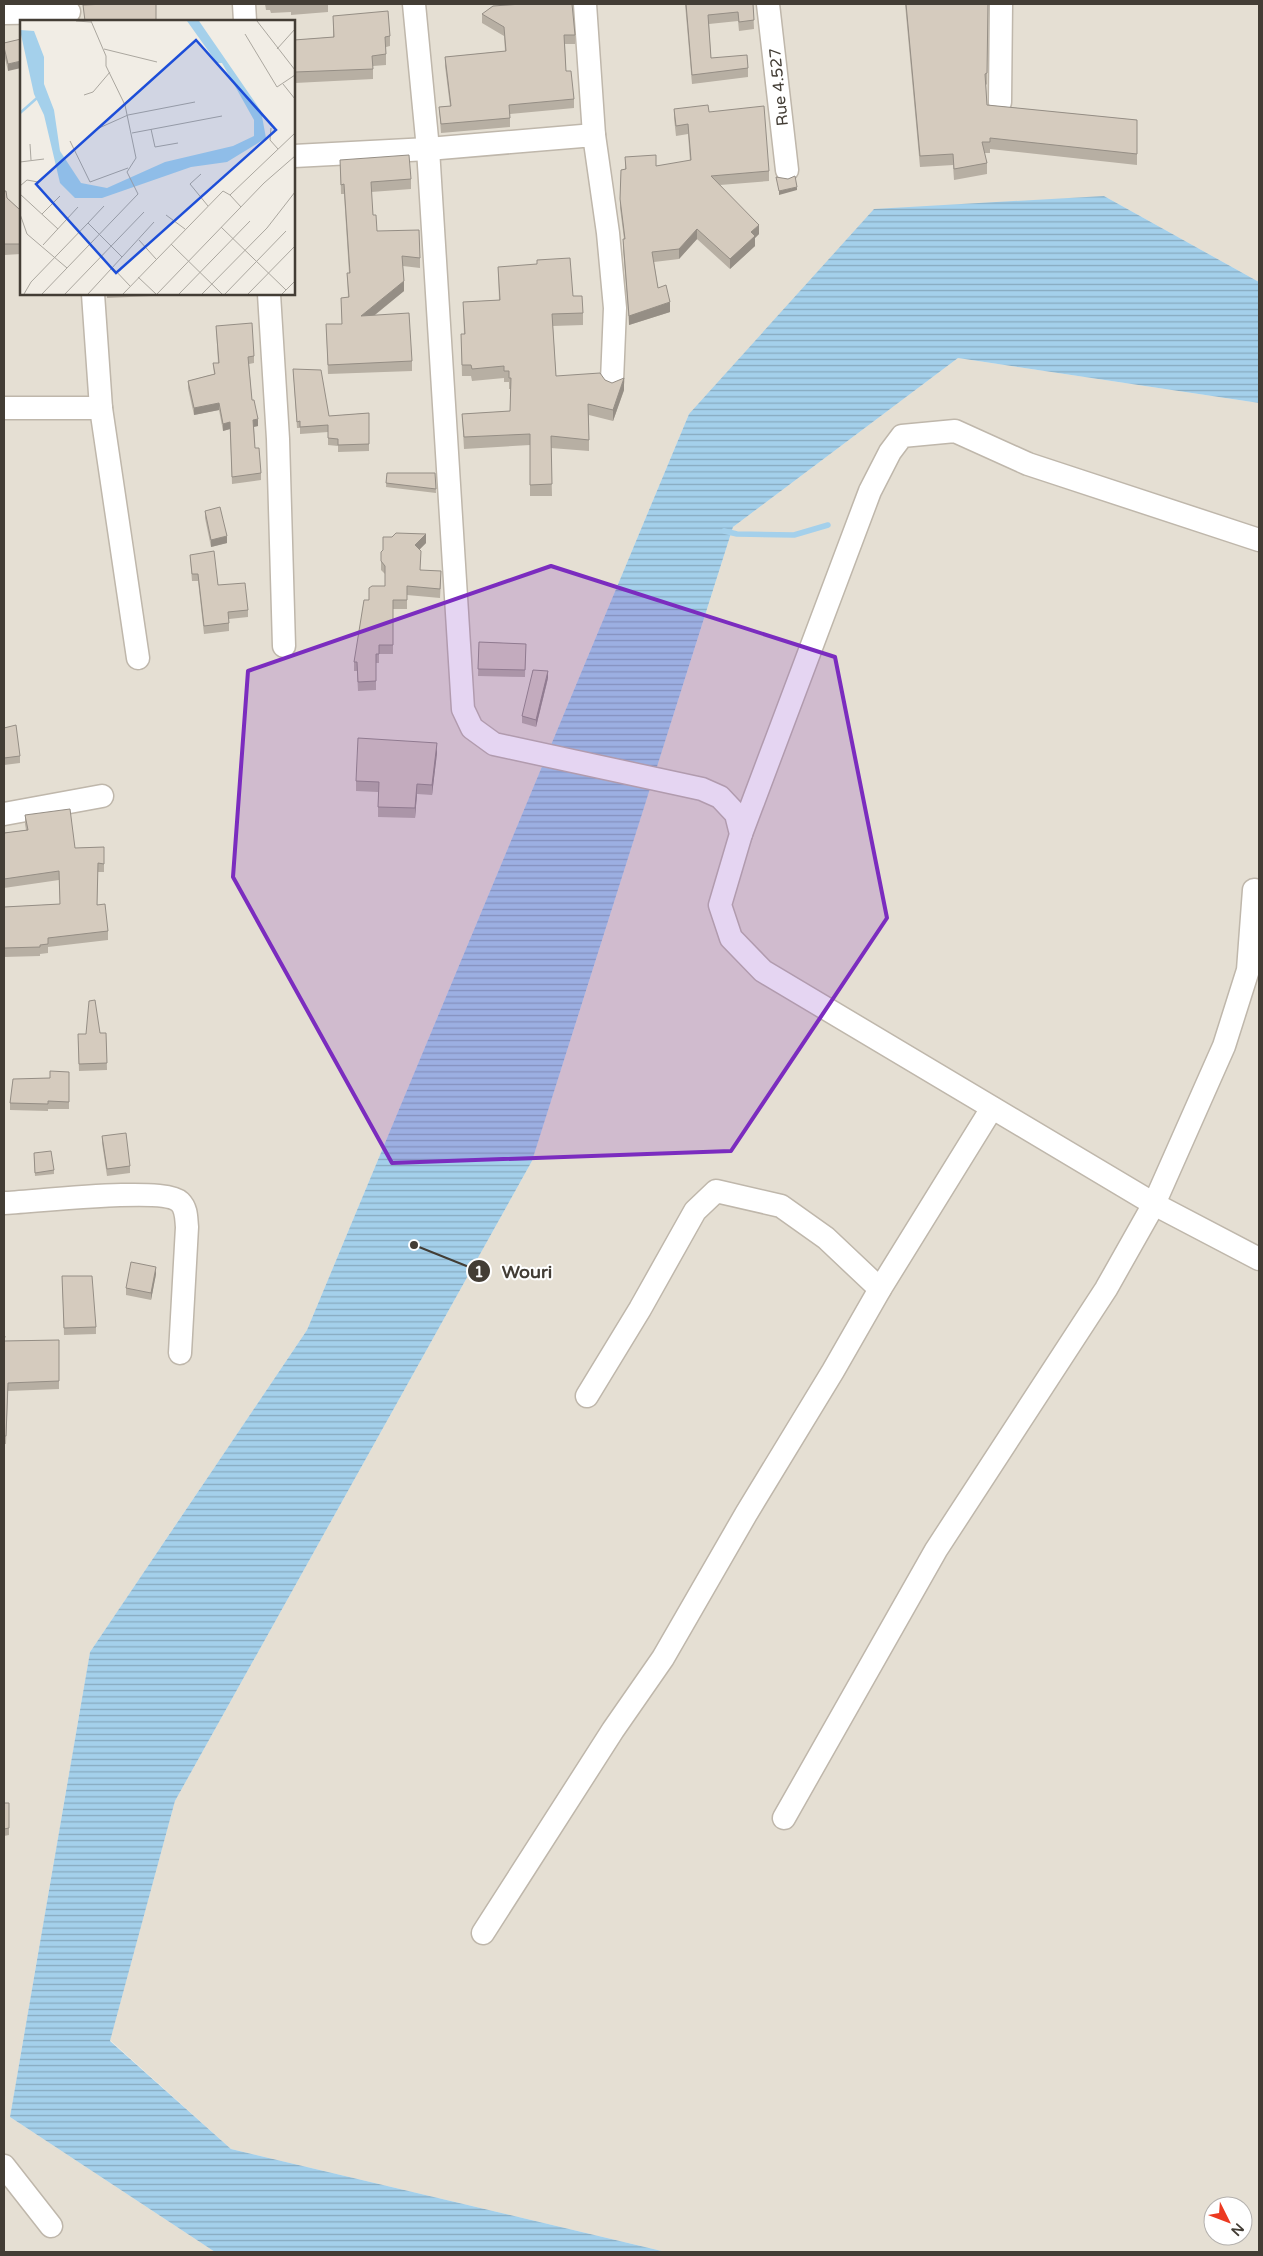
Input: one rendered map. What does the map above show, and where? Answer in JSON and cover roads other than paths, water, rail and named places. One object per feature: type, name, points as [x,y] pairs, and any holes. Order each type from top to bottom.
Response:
[{"type":"street","points":[[244,4],[245,20]]},
{"type":"street","points":[[414,4],[428,149],[463,709],[472,728],[494,744],[702,789],[720,797],[736,814],[741,834]]},
{"type":"street","points":[[585,4],[594,135],[608,233],[615,308],[612,381]]},
{"type":"street","name":"Rue 4.527","points":[[768,4],[787,170]]},
{"type":"street","points":[[1000,102],[1001,4]]},
{"type":"street","points":[[4,13],[69,12]]},
{"type":"street","points":[[295,156],[428,149],[594,135]]},
{"type":"street","points":[[93,295],[101,408],[138,658]]},
{"type":"street","points":[[270,295],[278,439],[284,646]]},
{"type":"street","points":[[4,408],[101,408]]},
{"type":"street","points":[[1259,540],[1028,464],[955,431],[902,436],[890,452],[870,491],[741,834],[720,905],[731,938],[763,971],[1154,1204],[1259,1259]]},
{"type":"street","points":[[4,814],[102,796]]},
{"type":"street","points":[[784,1818],[936,1550],[1106,1289],[1154,1204],[1224,1046],[1248,970],[1254,890]]},
{"type":"street","points":[[483,1933],[614,1730],[663,1658],[880,1289],[992,1108]]},
{"type":"street","points":[[587,1396],[640,1309],[695,1210],[716,1191],[781,1206],[826,1238],[880,1289]]},
{"type":"street","points":[[4,1203],[110,1195],[169,1196],[179,1201],[186,1210],[187,1227],[180,1353]]},
{"type":"street","points":[[4,2166],[51,2226]]},
{"type":"water","points":[[1104,196],[1259,282],[1259,403],[958,358],[733,527],[532,1161],[175,1801],[110,2041],[231,2149],[666,2252],[215,2252],[10,2117],[90,1652],[307,1330],[689,414],[874,209]]},
{"type":"waterway","points":[[724,531],[737,534],[794,535],[828,525]]},
{"type":"place","name":"Wouri","points":[[414,1245]]}]
